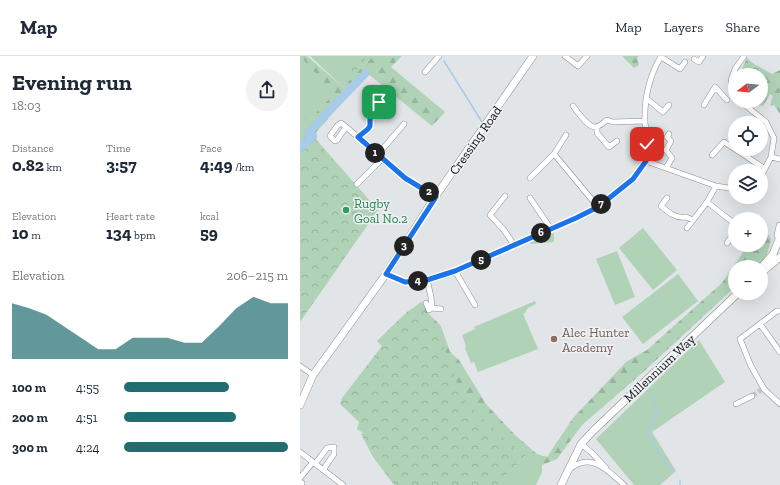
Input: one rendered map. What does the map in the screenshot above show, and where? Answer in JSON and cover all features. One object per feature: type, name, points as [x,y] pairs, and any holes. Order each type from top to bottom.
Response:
[{"type":"street","points":[[425,72],[439,56]]},
{"type":"street","name":"Cressing Road","points":[[300,405],[313,375],[386,274],[436,197],[534,56]]},
{"type":"street","points":[[565,56],[578,66],[586,56]]},
{"type":"street","points":[[694,59],[699,62],[703,56]]},
{"type":"street","points":[[386,274],[405,282],[427,280],[455,271],[598,207],[633,179],[646,161],[646,98],[652,73],[661,57],[680,69],[685,62]]},
{"type":"street","points":[[736,68],[741,57]]},
{"type":"street","points":[[704,105],[715,87],[726,102],[728,100]]},
{"type":"street","points":[[646,98],[663,112],[668,106]]},
{"type":"street","points":[[358,137],[370,126],[370,116],[379,102]]},
{"type":"street","points":[[573,106],[592,127],[597,127],[607,120],[613,122],[645,121]]},
{"type":"street","points":[[749,108],[766,122],[774,138],[771,156],[767,164]]},
{"type":"street","points":[[376,154],[380,152],[404,124]]},
{"type":"street","points":[[346,127],[405,178],[436,197]]},
{"type":"street","points":[[597,127],[597,133],[609,147],[617,141]]},
{"type":"street","points":[[646,132],[660,139]]},
{"type":"street","points":[[666,168],[672,158],[666,150],[672,141],[667,136],[669,134]]},
{"type":"street","points":[[530,178],[554,154],[566,135]]},
{"type":"street","points":[[712,156],[724,142],[728,145]]},
{"type":"street","points":[[554,154],[598,207]]},
{"type":"street","points":[[746,156],[758,164]]},
{"type":"street","points":[[771,156],[780,160]]},
{"type":"street","points":[[357,184],[382,159]]},
{"type":"street","points":[[646,161],[716,186],[728,188]]},
{"type":"street","points":[[687,228],[707,202],[716,186]]},
{"type":"street","points":[[505,196],[490,215],[504,230],[514,245]]},
{"type":"street","points":[[530,198],[551,229]]},
{"type":"street","points":[[667,198],[661,206],[671,215],[683,218],[686,217],[693,220]]},
{"type":"street","points":[[707,202],[728,218]]},
{"type":"street","points":[[768,260],[773,254],[780,240],[778,231],[780,226]]},
{"type":"street","points":[[768,267],[780,257]]},
{"type":"street","points":[[455,271],[475,305]]},
{"type":"street","points":[[427,280],[433,310]]},
{"type":"street","name":"Millennium Way","points":[[560,485],[581,444],[592,431],[731,300]]},
{"type":"street","points":[[426,303],[429,310],[441,309]]},
{"type":"street","points":[[780,312],[777,311],[740,339],[762,389],[780,404]]},
{"type":"street","points":[[760,324],[780,352]]},
{"type":"street","points":[[300,366],[313,375]]},
{"type":"street","points":[[739,402],[752,396]]},
{"type":"street","points":[[581,444],[624,485]]},
{"type":"street","points":[[300,478],[328,448],[334,447],[334,454],[323,470]]},
{"type":"street","points":[[300,452],[343,485]]},
{"type":"street","points":[[567,472],[585,462],[596,464],[607,469]]},
{"type":"street","points":[[300,482],[302,483],[301,485]]},
{"type":"green space","points":[[300,56],[335,94],[321,107],[300,132]]},
{"type":"green space","points":[[300,56],[307,56],[343,87],[373,56],[402,56],[391,67],[445,112],[432,126],[367,73],[313,136],[300,148],[300,132],[334,94]]},
{"type":"green space","points":[[310,56],[373,56],[343,87]]},
{"type":"green space","points":[[622,56],[639,56],[637,58],[639,65],[634,68]]},
{"type":"green space","points":[[363,57],[366,60],[352,75],[349,71]]},
{"type":"green space","points":[[747,58],[754,64],[753,68],[742,68]]},
{"type":"green space","points":[[754,64],[761,68],[753,68]]},
{"type":"green space","points":[[780,70],[780,114],[774,105],[770,106],[773,96],[770,94],[768,97],[768,79],[772,74]]},
{"type":"green space","points":[[768,72],[772,74],[768,80]]},
{"type":"green space","points":[[313,136],[378,210],[300,322],[300,149]]},
{"type":"green space","points":[[643,228],[677,270],[653,290],[619,248]]},
{"type":"green space","points":[[552,232],[554,235],[554,242],[531,244],[528,241]]},
{"type":"green space","points":[[768,234],[771,240],[768,251]]},
{"type":"green space","points":[[617,251],[635,297],[615,305],[596,259]]},
{"type":"green space","points":[[743,252],[768,252],[765,260],[738,260]]},
{"type":"green space","points":[[678,274],[698,301],[643,344],[622,317]]},
{"type":"green space","points":[[728,274],[728,293],[641,374],[582,425],[557,459],[542,465],[482,430],[415,328],[388,330],[422,301],[427,312],[441,326],[450,352],[459,360],[486,404],[515,435],[537,454],[547,457],[573,418],[626,362],[647,350],[722,283]]},
{"type":"green space","points":[[535,301],[536,304],[528,308],[523,314],[538,349],[478,372],[474,362],[471,363],[462,335],[475,329],[474,327]]},
{"type":"green space","points":[[421,303],[430,325],[439,331],[462,398],[502,437],[526,455],[497,485],[394,485],[373,457],[361,434],[363,433],[357,429],[359,422],[340,404],[342,398],[382,346],[377,341],[408,311]]},
{"type":"green space","points":[[699,340],[725,382],[652,432],[676,471],[660,485],[634,485],[596,439]]},
{"type":"green space","points":[[526,455],[542,465],[542,472],[536,485],[497,485]]},
{"type":"waterway","points":[[444,61],[482,122]]},
{"type":"waterway","points":[[300,148],[313,136],[309,132],[365,74]]},
{"type":"waterway","points":[[652,397],[657,411],[647,433],[671,469]]},
{"type":"tunnel","points":[[752,396],[761,390]]},
{"type":"place","name":"Rugby Goal No.2","points":[[346,210]]},
{"type":"place","name":"Alec Hunter Academy","points":[[554,339]]},
{"type":"route","points":[[379,102],[370,116],[370,126],[362,135],[358,137],[405,178],[436,197],[386,274],[405,282],[427,280],[455,271],[598,207],[633,179],[646,161],[647,144]]}]
